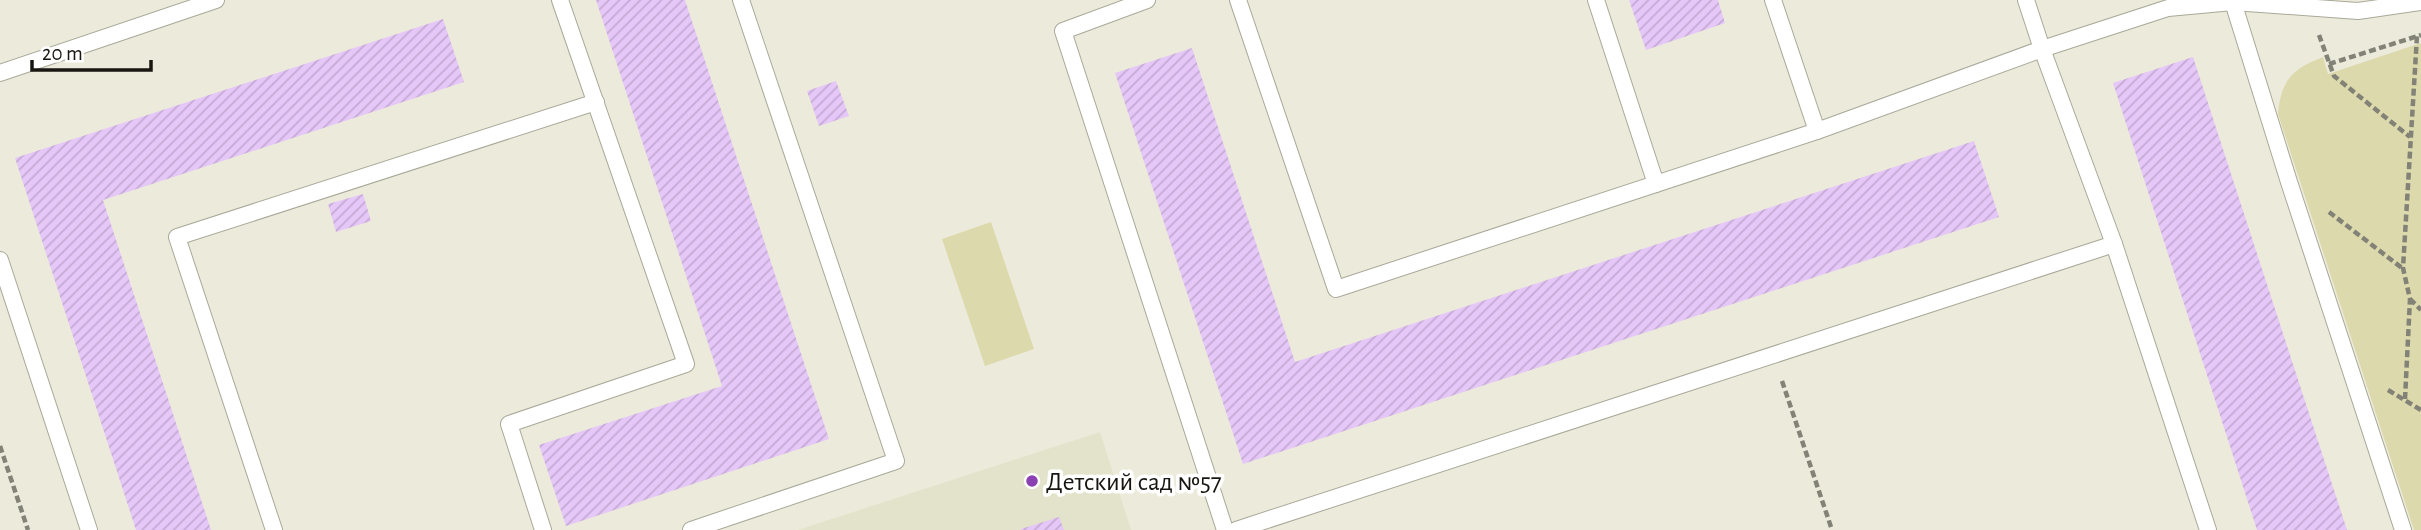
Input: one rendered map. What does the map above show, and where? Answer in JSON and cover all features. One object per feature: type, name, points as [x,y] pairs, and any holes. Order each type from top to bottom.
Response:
[{"type":"lane","points":[[0,73],[216,0]]},
{"type":"lane","points":[[543,530],[509,424],[686,364],[560,0]]},
{"type":"lane","points":[[691,530],[896,461],[741,0]]},
{"type":"lane","points":[[1147,0],[1063,30],[1225,530]]},
{"type":"lane","points":[[1238,0],[1336,289],[1817,131],[2168,8],[2233,2],[2358,11],[2421,2]]},
{"type":"lane","points":[[1596,0],[1657,184]]},
{"type":"lane","points":[[1773,0],[1817,131]]},
{"type":"lane","points":[[2026,0],[2114,244],[2208,530]]},
{"type":"lane","points":[[2233,2],[2403,530]]},
{"type":"lane","points":[[274,530],[177,237],[596,102]]},
{"type":"lane","points":[[1236,530],[2114,244]]},
{"type":"lane","points":[[0,260],[89,530]]},
{"type":"path","points":[[2310,7],[2334,76],[2411,138]]},
{"type":"path","points":[[2329,64],[2419,36],[2403,268],[2410,299],[2405,399]]},
{"type":"path","points":[[2289,182],[2403,268]]},
{"type":"path","points":[[2410,299],[2421,310]]},
{"type":"path","points":[[1773,355],[1832,530]]},
{"type":"path","points":[[0,446],[28,530]]},
{"type":"shaded area","points":[[2421,43],[2421,530],[2414,530],[2278,114],[2285,84],[2296,71],[2312,61],[2323,57],[2328,74]]},
{"type":"shaded area","points":[[991,222],[1034,349],[985,366],[942,239]]},
{"type":"shaded area","name":"Детский сад №57","points":[[1100,432],[1131,530],[798,530]]},
{"type":"building","points":[[596,0],[685,0],[829,439],[566,526],[539,445],[722,386]]},
{"type":"building","points":[[1629,0],[1718,0],[1725,23],[1646,50]]},
{"type":"building","points":[[443,19],[464,82],[103,200],[211,530],[136,530],[15,158]]},
{"type":"building","points":[[1192,48],[1295,362],[1974,141],[1999,217],[1243,464],[1115,73]]},
{"type":"building","points":[[2193,57],[2347,530],[2257,530],[2113,83]]},
{"type":"building","points":[[836,81],[849,116],[819,126],[807,91]]},
{"type":"building","points":[[363,194],[371,221],[336,232],[328,204]]},
{"type":"building","points":[[1059,517],[1064,530],[1021,530],[1021,529]]},
{"type":"place","name":"Детский сад №57","points":[[1032,481]]}]
